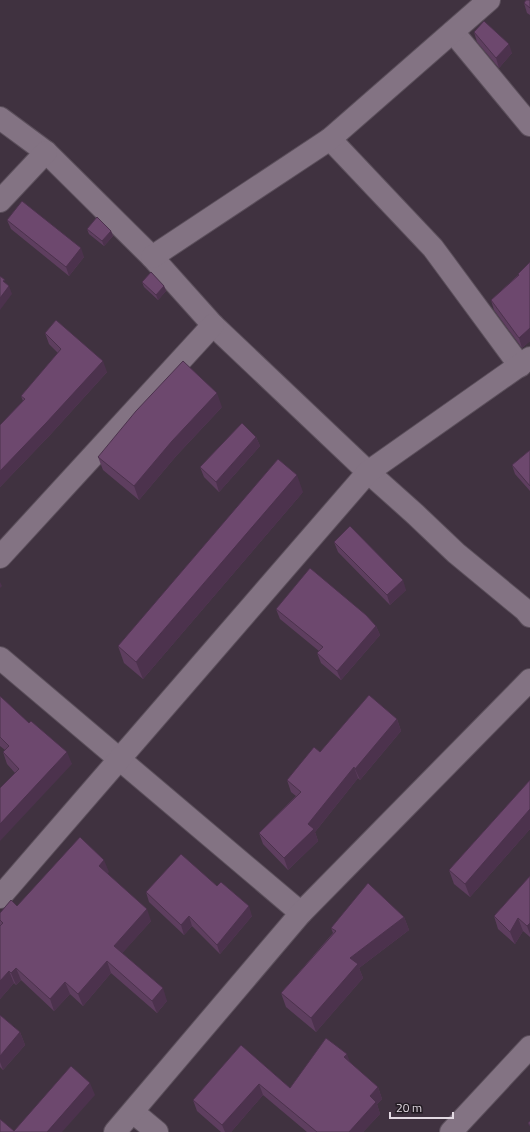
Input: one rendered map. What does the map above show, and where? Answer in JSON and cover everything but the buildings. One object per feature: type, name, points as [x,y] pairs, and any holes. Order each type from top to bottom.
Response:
[{"type":"street","points":[[152,257],[330,139],[489,0]]},
{"type":"street","points":[[453,32],[530,124]]},
{"type":"street","points":[[0,118],[46,152],[152,257],[212,325],[368,472],[456,553],[528,610]]},
{"type":"street","points":[[0,897],[368,472],[525,362],[433,248],[330,139]]},
{"type":"street","points":[[0,201],[46,152]]},
{"type":"street","points":[[0,557],[212,325]]},
{"type":"street","points":[[0,658],[301,913]]},
{"type":"street","points":[[115,1132],[301,913],[530,680]]},
{"type":"street","points":[[451,1132],[530,1047]]},
{"type":"street","points":[[133,1112],[157,1132]]}]
